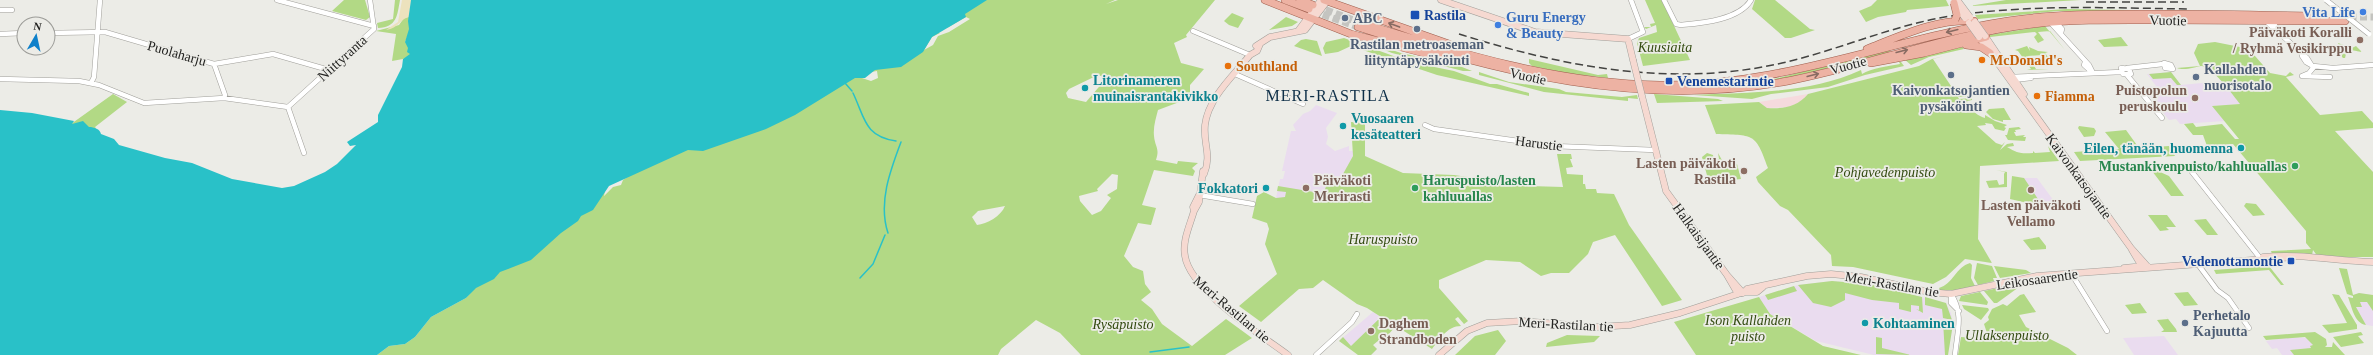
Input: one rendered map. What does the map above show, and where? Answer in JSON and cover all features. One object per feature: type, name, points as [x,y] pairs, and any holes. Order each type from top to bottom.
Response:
[{"type":"main road","points":[[1265,0],[1311,19],[1371,40],[1510,72]]},
{"type":"main road","points":[[1286,0],[1311,7],[1300,0]]},
{"type":"main road","points":[[1325,0],[1517,68]]},
{"type":"main road","points":[[1952,21],[1957,15],[1956,1]]},
{"type":"main road","name":"Vuotie","points":[[2338,17],[2268,19],[2111,19],[2056,21],[2048,19],[1965,35],[1837,68],[1763,85],[1684,92],[1637,91],[1586,86],[1510,72],[1360,25],[1517,68],[1601,82],[1686,85],[1759,79],[1831,63],[1959,30],[2048,19],[2113,13],[2268,19],[2345,22]]},
{"type":"main road","points":[[1831,63],[1911,33],[1952,21],[1970,20]]},
{"type":"main road","points":[[1952,47],[1983,37]]},
{"type":"main road","points":[[1837,68],[1952,47],[1973,45],[1984,48],[1990,53]]},
{"type":"street","points":[[91,83],[94,77],[99,32],[100,0]]},
{"type":"street","points":[[279,0],[374,26]]},
{"type":"street","name":"Niittyranta","points":[[288,107],[374,29],[370,0]]},
{"type":"street","points":[[1311,19],[1325,0]]},
{"type":"street","points":[[1441,0],[1535,32],[1628,39],[1643,31],[1631,0]]},
{"type":"street","points":[[1664,0],[1676,24],[1681,25],[1714,22],[1747,8],[1751,0]]},
{"type":"street","points":[[2326,0],[2373,37]]},
{"type":"street","points":[[1956,1],[1983,37]]},
{"type":"street","points":[[0,10],[12,10]]},
{"type":"street","name":"Meri-Rastilan tie","points":[[1288,355],[1206,290],[1191,274],[1185,259],[1184,248],[1194,211],[1198,205],[1198,195],[1208,158],[1205,126],[1207,112],[1214,98],[1225,85],[1232,80],[1250,55],[1257,51],[1260,44],[1270,37],[1305,30],[1311,19]]},
{"type":"street","points":[[2048,19],[2084,62],[2084,65],[2093,73]]},
{"type":"street","points":[[2268,19],[2281,34]]},
{"type":"street","points":[[2268,19],[2302,56],[2307,64],[2326,69],[2373,65]]},
{"type":"street","points":[[2056,21],[2062,29],[2061,33]]},
{"type":"street","points":[[1193,31],[1250,55]]},
{"type":"street","name":"Puolaharju","points":[[56,33],[99,32],[214,64],[273,54],[329,70]]},
{"type":"street","points":[[0,34],[16,33]]},
{"type":"street","name":"Kaivonkatsojantie","points":[[1983,37],[1990,53],[2012,79]]},
{"type":"street","name":"Kaivonkatsojantie","points":[[1983,37],[2131,248],[2141,265]]},
{"type":"street","name":"Halkaisijantie","points":[[1628,39],[1664,186],[1728,275],[1743,292]]},
{"type":"street","points":[[214,64],[225,95],[224,98]]},
{"type":"street","points":[[2121,72],[2121,68],[2127,68],[2130,66],[2163,64]]},
{"type":"street","points":[[2313,66],[2309,73],[2302,76],[2312,78],[2330,77]]},
{"type":"street","points":[[2127,68],[2131,73],[2127,75]]},
{"type":"street","points":[[2012,79],[2121,72],[2127,75],[2162,118]]},
{"type":"street","points":[[1235,74],[1303,104]]},
{"type":"street","points":[[0,79],[56,79],[91,83],[144,103],[224,98],[288,107],[304,154]]},
{"type":"street","name":"Harustie","points":[[1425,125],[1434,129],[1553,146],[1655,150]]},
{"type":"street","points":[[2192,172],[2260,258]]},
{"type":"street","points":[[1198,195],[1253,204]]},
{"type":"street","name":"Kaivonkatsojantie","points":[[2131,248],[2148,267]]},
{"type":"street","name":"Leikosaarentie","points":[[2124,269],[2131,270],[2148,267],[2260,258],[2280,260],[2293,257],[2373,262]]},
{"type":"street","points":[[2197,263],[2217,290],[2228,298],[2249,328]]},
{"type":"street","name":"Leikosaarentie","points":[[1951,294],[2030,277],[2124,269],[2141,265],[2148,267]]},
{"type":"street","points":[[2072,273],[2089,300],[2091,308],[2107,331]]},
{"type":"street","name":"Meri-Rastilan tie","points":[[1441,355],[1463,333],[1489,323],[1513,321],[1581,327],[1614,327],[1642,322],[1743,292],[1757,292],[1763,287],[1807,276],[1839,274],[1951,294]]},
{"type":"street","points":[[1951,294],[1951,303],[1959,311],[1960,324],[1955,355]]},
{"type":"street","points":[[1316,355],[1352,322],[1357,314]]},
{"type":"shaded area","name":"Puistopolun peruskoulu","points":[[2171,72],[2181,85],[2222,81],[2242,104],[2213,106],[2225,121],[2180,124],[2176,119],[2169,120],[2142,87],[2156,86],[2147,74]]},
{"type":"shaded area","points":[[1808,94],[1801,102],[1789,107],[1767,108],[1759,102]]},
{"type":"shaded area","points":[[1316,105],[1337,113],[1326,128],[1328,137],[1326,144],[1335,151],[1349,146],[1349,151],[1353,151],[1353,156],[1345,173],[1322,206],[1276,198],[1280,179],[1283,179],[1285,171],[1282,171],[1291,131],[1296,131],[1293,125],[1303,114],[1310,111]]},
{"type":"shaded area","points":[[2024,178],[2037,178],[2057,205],[2034,204]]},
{"type":"shaded area","points":[[1832,281],[1868,284],[1946,303],[1951,313],[1953,324],[1948,355],[1874,355],[1816,341],[1770,314],[1759,297],[1798,285]]},
{"type":"shaded area","points":[[2359,293],[2373,295],[2373,326],[2366,325],[2355,305],[2353,295]]},
{"type":"shaded area","name":"Daghem Strandboden","points":[[1373,312],[1381,317],[1386,337],[1384,336],[1373,345],[1377,349],[1371,355],[1339,341]]},
{"type":"shaded area","points":[[2164,336],[2178,355],[2134,355],[2123,338]]},
{"type":"shaded area","points":[[2290,337],[2311,338],[2316,355],[2282,355],[2277,348],[2272,349],[2266,341]]},
{"type":"green space","points":[[344,0],[365,0],[370,17],[366,20],[332,11]]},
{"type":"green space","points":[[395,0],[400,0],[395,20],[389,25],[378,28],[377,23],[393,19]]},
{"type":"green space","name":"Rysäpuisto","points":[[970,0],[1115,0],[1106,4],[1118,0],[1215,0],[1186,35],[1187,37],[1174,43],[1181,63],[1204,69],[1190,85],[1190,98],[1158,110],[1154,129],[1157,150],[1156,160],[1177,164],[1178,161],[1198,163],[1192,168],[1195,171],[1193,176],[1154,170],[1142,205],[1156,208],[1151,225],[1138,223],[1124,256],[1133,267],[1143,271],[1145,284],[1151,292],[1141,300],[1152,309],[1162,324],[1192,346],[1226,319],[1252,338],[1225,355],[1081,355],[1060,333],[1036,320],[1001,349],[998,355],[377,355],[389,346],[405,344],[415,337],[431,317],[466,298],[475,288],[605,191],[604,196],[613,187],[621,185],[623,180],[629,176],[830,78],[862,78],[871,81],[878,78],[877,71],[871,72],[933,30],[940,33],[932,37],[924,50],[933,45],[938,36],[949,32],[970,19],[966,17],[947,28]],"holes":[[[1098,75],[1104,77],[1104,81],[1086,102],[1068,98],[1066,93],[1069,89]],[[1112,174],[1118,175],[1117,189],[1107,195],[1111,198],[1101,211],[1092,215],[1080,201],[1079,196],[1098,191],[1097,189]],[[1005,206],[1003,210],[993,219],[977,225],[972,217],[978,211]]]},
{"type":"green space","name":"Kuusiaita","points":[[1645,0],[1662,0],[1690,60],[1643,66],[1637,43],[1639,38],[1657,32],[1656,25],[1651,27],[1650,24],[1655,23]]},
{"type":"green space","points":[[1755,0],[1775,0],[1810,29],[1815,30],[1791,38],[1785,38],[1752,9]]},
{"type":"green space","points":[[1877,0],[1946,0],[1949,6],[1907,10],[1906,12],[1878,17],[1866,22],[1859,11],[1871,6]]},
{"type":"green space","points":[[2006,0],[2081,0],[1969,6]]},
{"type":"green space","points":[[2067,9],[2192,12],[2058,11],[1978,19],[1975,15]]},
{"type":"green space","points":[[1232,13],[1244,18],[1238,28],[1229,25],[1224,21]]},
{"type":"green space","points":[[416,15],[405,42],[437,44],[403,59],[392,61],[396,34],[376,31],[399,25],[404,18]]},
{"type":"green space","points":[[1286,17],[1298,22],[1292,26],[1269,30]]},
{"type":"green space","points":[[2045,26],[2049,31],[2038,32],[2044,40],[2038,43],[2034,37],[2037,34],[2035,32],[1990,37],[1989,35]]},
{"type":"green space","points":[[1353,37],[1401,53],[1457,65],[1472,71],[1463,71],[1392,53]]},
{"type":"green space","points":[[2121,37],[2128,46],[2104,47],[2098,40]]},
{"type":"green space","points":[[1344,38],[1410,62],[1454,71],[1490,84],[1497,84],[1529,93],[1529,96],[1437,75],[1351,46],[1338,52],[1325,54],[1323,48],[1326,42]]},
{"type":"green space","points":[[1306,39],[1317,41],[1322,56],[1294,46],[1301,40]]},
{"type":"green space","points":[[2215,42],[2240,47],[2255,56],[2270,73],[2286,76],[2290,72],[2294,75],[2286,77],[2320,115],[2362,111],[2373,123],[2373,128],[2335,131],[2373,172],[2373,257],[2318,257],[2313,250],[2312,255],[2272,254],[2271,251],[2311,249],[2306,243],[2306,231],[2233,144],[2207,146],[2203,135],[2193,135],[2184,124],[2193,123],[2196,127],[2222,124],[2235,139],[2239,139],[2212,106],[2240,104],[2222,82],[2206,67],[2201,66],[2186,69],[2177,68],[2200,66],[2194,53],[2198,44]]},
{"type":"green space","points":[[2338,43],[2352,48],[2356,46],[2362,52],[2351,50],[2346,54],[2345,58],[2343,58],[2333,47],[2333,45],[2340,49]]},
{"type":"green space","points":[[2027,46],[2030,51],[2029,47],[2038,51],[2048,52],[2045,53],[2048,57],[2045,60],[2042,55],[2028,56],[2036,69],[2049,69],[2027,70],[2031,69],[2018,51],[2015,50]]},
{"type":"green space","points":[[1962,47],[1964,49],[1929,57],[1911,65],[1904,59]]},
{"type":"green space","points":[[1889,50],[1890,52],[1781,79],[1736,86],[1713,87],[1774,79]]},
{"type":"green space","name":"Pohjavedenpuisto","points":[[1944,56],[1933,59],[1955,92],[1969,93],[1971,96],[1958,97],[1959,99],[1972,98],[1972,100],[1967,101],[1968,104],[1966,104],[1975,112],[1985,118],[1985,115],[1995,121],[2007,125],[2004,127],[2006,128],[2004,131],[1995,129],[1992,124],[1985,123],[1986,125],[1977,126],[1996,143],[2002,145],[2005,142],[2000,150],[2007,144],[2013,143],[2014,146],[2007,147],[2019,153],[2033,153],[2033,151],[2035,153],[2050,152],[2048,146],[2059,161],[1980,166],[1978,239],[1992,263],[1965,259],[1946,277],[1933,284],[1853,267],[1832,266],[1831,255],[1788,210],[1780,206],[1758,182],[1756,177],[1768,168],[1760,147],[1751,138],[1745,136],[1716,134],[1705,105],[1759,102],[1767,108],[1790,106],[1799,102],[1808,94],[1919,66],[1932,59]]},
{"type":"green space","points":[[1529,59],[1598,75],[1607,74],[1608,78],[1565,73],[1532,66],[1529,63]]},
{"type":"green space","points":[[1899,62],[1901,62],[1904,66],[1865,75],[1828,87],[1771,94],[1752,99],[1694,95],[1800,88],[1821,84],[1861,70],[1862,74],[1875,69],[1900,64]]},
{"type":"green space","points":[[1479,72],[1509,82],[1559,89],[1566,92],[1622,97],[1637,95],[1638,99],[1628,98],[1628,101],[1544,92],[1479,75]]},
{"type":"green space","points":[[2171,72],[2181,85],[2177,85],[2171,78],[2153,79],[2149,74]]},
{"type":"green space","points":[[113,94],[127,102],[95,127],[97,130],[71,124]]},
{"type":"green space","points":[[1654,94],[1718,99],[1723,101],[1657,103]]},
{"type":"green space","points":[[2004,108],[2011,120],[2003,120],[2003,122],[1993,119],[1986,112],[1989,109]]},
{"type":"green space","name":"Haruspuisto","points":[[1351,122],[1365,123],[1365,156],[1403,173],[1454,175],[1529,186],[1563,187],[1557,154],[1571,154],[1572,159],[1570,159],[1573,167],[1566,168],[1567,174],[1583,175],[1583,184],[1585,184],[1586,189],[1596,189],[1597,193],[1614,194],[1629,225],[1682,300],[1662,306],[1615,235],[1593,242],[1588,254],[1569,273],[1551,273],[1541,276],[1520,262],[1486,260],[1439,280],[1439,288],[1468,321],[1464,324],[1458,317],[1455,319],[1461,326],[1452,328],[1448,331],[1441,337],[1432,349],[1396,326],[1386,337],[1384,336],[1373,345],[1377,349],[1371,355],[1358,355],[1339,341],[1343,337],[1351,346],[1381,317],[1367,308],[1357,304],[1323,280],[1313,288],[1299,289],[1261,322],[1239,306],[1277,274],[1265,244],[1269,229],[1267,223],[1252,218],[1257,196],[1264,192],[1276,198],[1285,197],[1286,192],[1277,191],[1278,186],[1320,193],[1324,192],[1328,181],[1338,183],[1353,156]]},
{"type":"green space","points":[[2079,126],[2094,128],[2096,131],[2094,136],[2084,137],[2078,128]]},
{"type":"green space","points":[[2019,127],[2021,129],[2015,130],[2016,132],[2014,132],[2016,136],[2025,135],[2023,137],[2026,137],[2025,141],[2008,140],[2005,135],[2007,135],[2009,128]]},
{"type":"green space","points":[[2126,130],[2139,148],[2169,146],[2175,156],[2080,161],[2074,152],[2119,149],[2105,132]]},
{"type":"green space","points":[[1707,153],[1713,155],[1714,160],[1719,159],[1718,153],[1723,162],[1737,164],[1741,179],[1713,182],[1712,180],[1708,179],[1702,157]]},
{"type":"green space","points":[[2149,167],[2169,176],[2184,196],[2171,196]]},
{"type":"green space","points":[[1996,170],[2007,172],[2007,187],[1989,188],[1986,181],[1997,180],[1999,185],[2004,184],[2005,172]]},
{"type":"green space","points":[[2012,176],[2024,178],[2038,199],[2038,201],[2035,201],[2036,204],[2040,206],[2010,199]]},
{"type":"green space","points":[[2246,203],[2256,204],[2265,215],[2253,216],[2244,206]]},
{"type":"green space","points":[[2148,215],[2167,215],[2176,227],[2166,227],[2169,230],[2160,231]]},
{"type":"green space","points":[[2206,219],[2218,235],[2207,235],[2194,220]]},
{"type":"green space","points":[[2039,237],[2046,246],[2046,249],[2031,250],[2023,240]]},
{"type":"green space","points":[[1970,263],[1972,265],[1971,278],[1975,286],[1956,290],[1940,290],[1939,288],[1948,283],[1961,268]]},
{"type":"green space","points":[[1977,263],[1992,266],[1997,278],[1993,278],[1994,281],[1978,285],[1974,278]]},
{"type":"green space","points":[[1994,266],[2026,270],[2031,273],[2000,278]]},
{"type":"green space","points":[[2269,266],[2284,285],[2281,285],[2269,270],[2216,274],[2214,270]]},
{"type":"green space","points":[[2339,268],[2347,269],[2353,295],[2359,293],[2373,295],[2373,311],[2367,302],[2360,302],[2362,307],[2356,307],[2366,325],[2362,324],[2354,314],[2348,297],[2353,298],[2353,296],[2347,294]]},
{"type":"green space","points":[[1832,281],[1868,284],[1922,297],[1923,313],[1916,309],[1919,310],[1919,306],[1911,305],[1911,312],[1899,309],[1899,303],[1872,300],[1845,293],[1845,300],[1831,307],[1813,303],[1798,285]]},
{"type":"green space","points":[[2013,285],[2019,287],[1997,303],[1994,303],[1984,291]]},
{"type":"green space","points":[[1794,286],[1797,291],[1768,300],[1765,295]]},
{"type":"green space","points":[[1980,292],[1988,302],[1987,305],[1959,301],[1961,296]]},
{"type":"green space","points":[[2188,292],[2198,305],[2184,306],[2174,293]]},
{"type":"green space","name":"Ullaksenpuisto","points":[[2024,294],[2036,312],[2019,315],[2026,327],[2068,348],[2077,355],[1958,355],[1961,337],[1974,338],[1987,333],[1984,324],[1989,320],[1988,317],[1992,309],[2003,304],[2007,306],[2020,295]]},
{"type":"green space","points":[[2332,294],[2339,295],[2357,325],[2357,329],[2329,333],[2322,325],[2347,323]]},
{"type":"green space","name":"Ison Kallahden puisto","points":[[1759,297],[1770,314],[1823,346],[1861,355],[1696,355],[1674,322]]},
{"type":"green space","points":[[1925,297],[1946,303],[1952,320],[1943,318],[1942,309],[1925,305]]},
{"type":"green space","points":[[2140,303],[2147,313],[2132,314],[2125,305]]},
{"type":"green space","points":[[1962,305],[1988,308],[1989,310],[1981,320],[1964,309]]},
{"type":"green space","points":[[2165,315],[2176,329],[2177,332],[2161,332],[2164,330],[2157,320],[2168,319]]},
{"type":"green space","points":[[1943,321],[1953,324],[1948,355],[1945,355]]},
{"type":"green space","points":[[1498,330],[1506,341],[1495,355],[1455,355],[1475,336]]},
{"type":"green space","points":[[2315,332],[2326,339],[2327,345],[2325,347],[2332,347],[2333,342],[2345,355],[2294,355],[2290,350],[2311,348],[2310,346],[2313,345],[2305,337],[2266,340],[2263,336]]},
{"type":"green space","points":[[2361,332],[2363,335],[2358,336],[2364,343],[2341,347],[2333,337]]},
{"type":"green space","points":[[1567,335],[1600,336],[1594,342],[1546,347],[1547,343]]},
{"type":"green space","points":[[1876,337],[1882,338],[1882,348],[1911,355],[1876,354]]},
{"type":"sand","points":[[402,0],[411,0],[409,17],[397,26],[386,30],[398,22]]},
{"type":"water","points":[[411,0],[987,0],[965,14],[966,17],[932,37],[923,52],[901,67],[875,70],[865,78],[855,78],[795,115],[766,129],[703,151],[688,150],[609,186],[593,210],[581,216],[578,221],[561,233],[531,260],[500,272],[494,279],[476,288],[466,298],[431,317],[415,337],[405,344],[389,346],[377,355],[0,355],[0,110],[32,113],[74,121],[72,124],[83,121],[89,127],[98,130],[101,134],[114,139],[119,145],[165,158],[192,163],[232,179],[282,188],[294,186],[325,172],[337,164],[356,145],[350,146],[347,142],[378,122],[378,115],[402,67],[403,59],[410,54],[407,52],[408,48],[405,42],[409,29],[408,21]]},
{"type":"waterway","points":[[845,83],[852,91]]},
{"type":"waterway","points":[[853,93],[863,118],[871,130],[885,139],[896,141]]},
{"type":"waterway","points":[[888,233],[885,222],[885,199],[889,176],[901,142]]},
{"type":"waterway","points":[[860,278],[873,264],[885,235]]},
{"type":"waterway","points":[[1150,352],[1189,347]]},
{"type":"tunnel","points":[[1316,6],[1361,23]]},
{"type":"tunnel","points":[[1313,11],[1358,27]]},
{"type":"tunnel","points":[[2339,17],[2373,17]]},
{"type":"railway","points":[[2086,2],[2184,2]]},
{"type":"railway","points":[[1459,34],[1538,56],[1579,64],[1660,74],[1700,74],[1741,70],[1782,63],[1803,58],[1908,25],[1951,16],[1981,12],[2041,8],[2190,9]]},
{"type":"place","name":"Vita Life","points":[[2363,12]]},
{"type":"place","name":"Rastila","points":[[1415,15]]},
{"type":"place","name":"ABC","points":[[1345,18]]},
{"type":"place","name":"Guru Energy & Beauty","points":[[1498,25]]},
{"type":"place","name":"Rastilan metroaseman liityntäpysäköinti","points":[[1417,29]]},
{"type":"place","name":"Päiväkoti Koralli / Ryhmä Vesikirppu","points":[[2360,40]]},
{"type":"place","name":"McDonald's","points":[[1982,60]]},
{"type":"place","name":"Southland","points":[[1228,66]]},
{"type":"place","name":"Kaivonkatsojantien pysäköinti","points":[[1951,75]]},
{"type":"place","name":"Kallahden nuorisotalo","points":[[2196,77]]},
{"type":"place","name":"Venemestarintie","points":[[1669,81]]},
{"type":"place","name":"Litorinameren muinaisrantakivikko","points":[[1085,88]]},
{"type":"place","name":"Fiamma","points":[[2037,96]]},
{"type":"place","name":"Puistopolun peruskoulu","points":[[2195,98]]},
{"type":"place","name":"Vuosaaren kesäteatteri","points":[[1343,126]]},
{"type":"place","name":"Eilen, tänään, huomenna","points":[[2241,148]]},
{"type":"place","name":"Mustankivenpuisto/kahluuallas","points":[[2295,166]]},
{"type":"place","name":"Lasten päiväkoti Rastila","points":[[1744,171]]},
{"type":"place","name":"Fokkatori","points":[[1266,188]]},
{"type":"place","name":"Päiväkoti Merirasti","points":[[1306,188]]},
{"type":"place","name":"Haruspuisto/lasten kahluuallas","points":[[1415,188]]},
{"type":"place","name":"Lasten päiväkoti Vellamo","points":[[2031,190]]},
{"type":"place","name":"Vedenottamontie","points":[[2291,261]]},
{"type":"place","name":"Kohtaaminen","points":[[1865,323]]},
{"type":"place","name":"Perhetalo Kajuutta","points":[[2185,323]]},
{"type":"place","name":"Daghem Strandboden","points":[[1371,331]]},
{"type":"district","name":"MERI-RASTILA","points":[[1328,95]]}]
